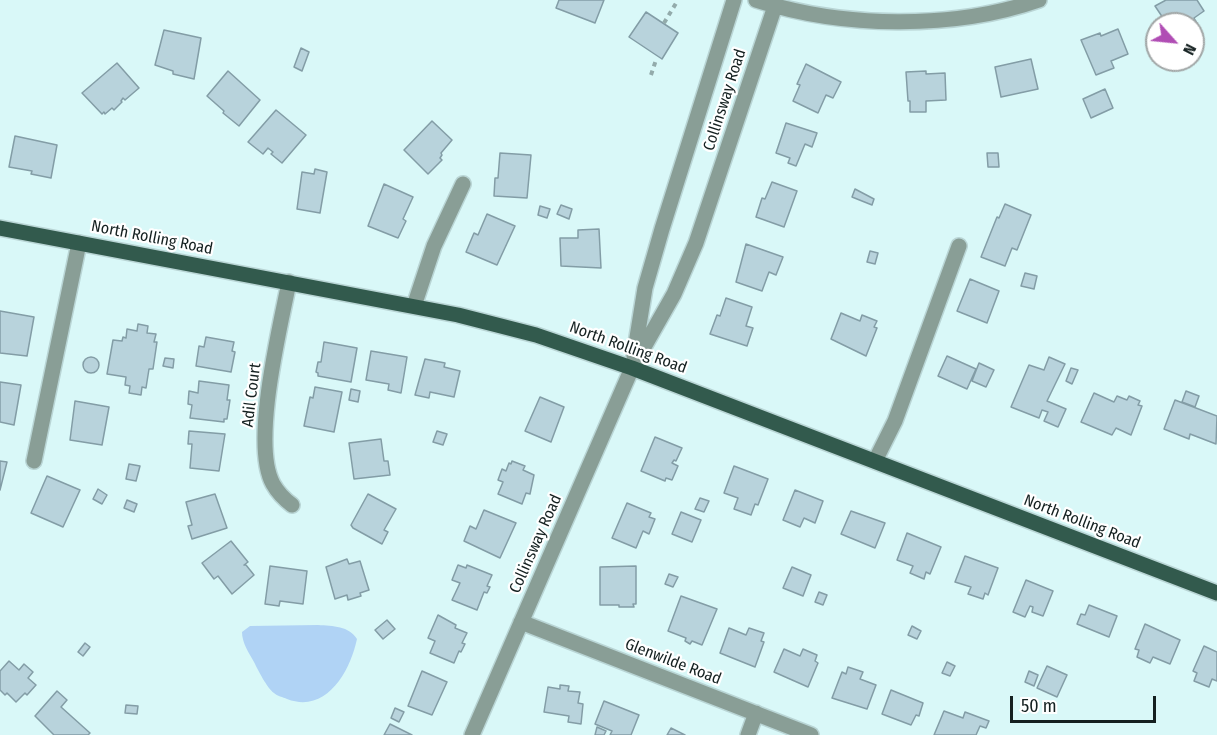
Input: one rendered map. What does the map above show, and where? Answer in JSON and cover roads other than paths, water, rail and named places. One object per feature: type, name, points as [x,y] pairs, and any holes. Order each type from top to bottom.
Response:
[{"type":"main road","name":"North Rolling Road","points":[[0,228],[414,306],[536,335],[632,368],[1217,593]]},
{"type":"street","name":"Collinsway Road","points":[[632,368],[648,278],[734,0]]},
{"type":"street","points":[[756,0],[820,15],[878,21],[975,16],[1039,0]]},
{"type":"street","name":"Collinsway Road","points":[[472,735],[632,368],[674,294],[696,243],[775,6]]},
{"type":"street","points":[[414,306],[434,246],[463,184]]},
{"type":"street","points":[[34,461],[79,243]]},
{"type":"street","points":[[875,461],[895,421],[959,246]]},
{"type":"street","name":"Adil Court","points":[[289,282],[266,409],[265,443],[272,483],[280,495],[292,505]]},
{"type":"street","name":"Glenwilde Road","points":[[521,622],[811,735]]},
{"type":"street","points":[[748,735],[756,713]]},
{"type":"water","points":[[318,625],[345,629],[357,639],[354,652],[342,676],[334,687],[313,701],[301,702],[275,694],[248,651],[242,632],[250,626]]}]
